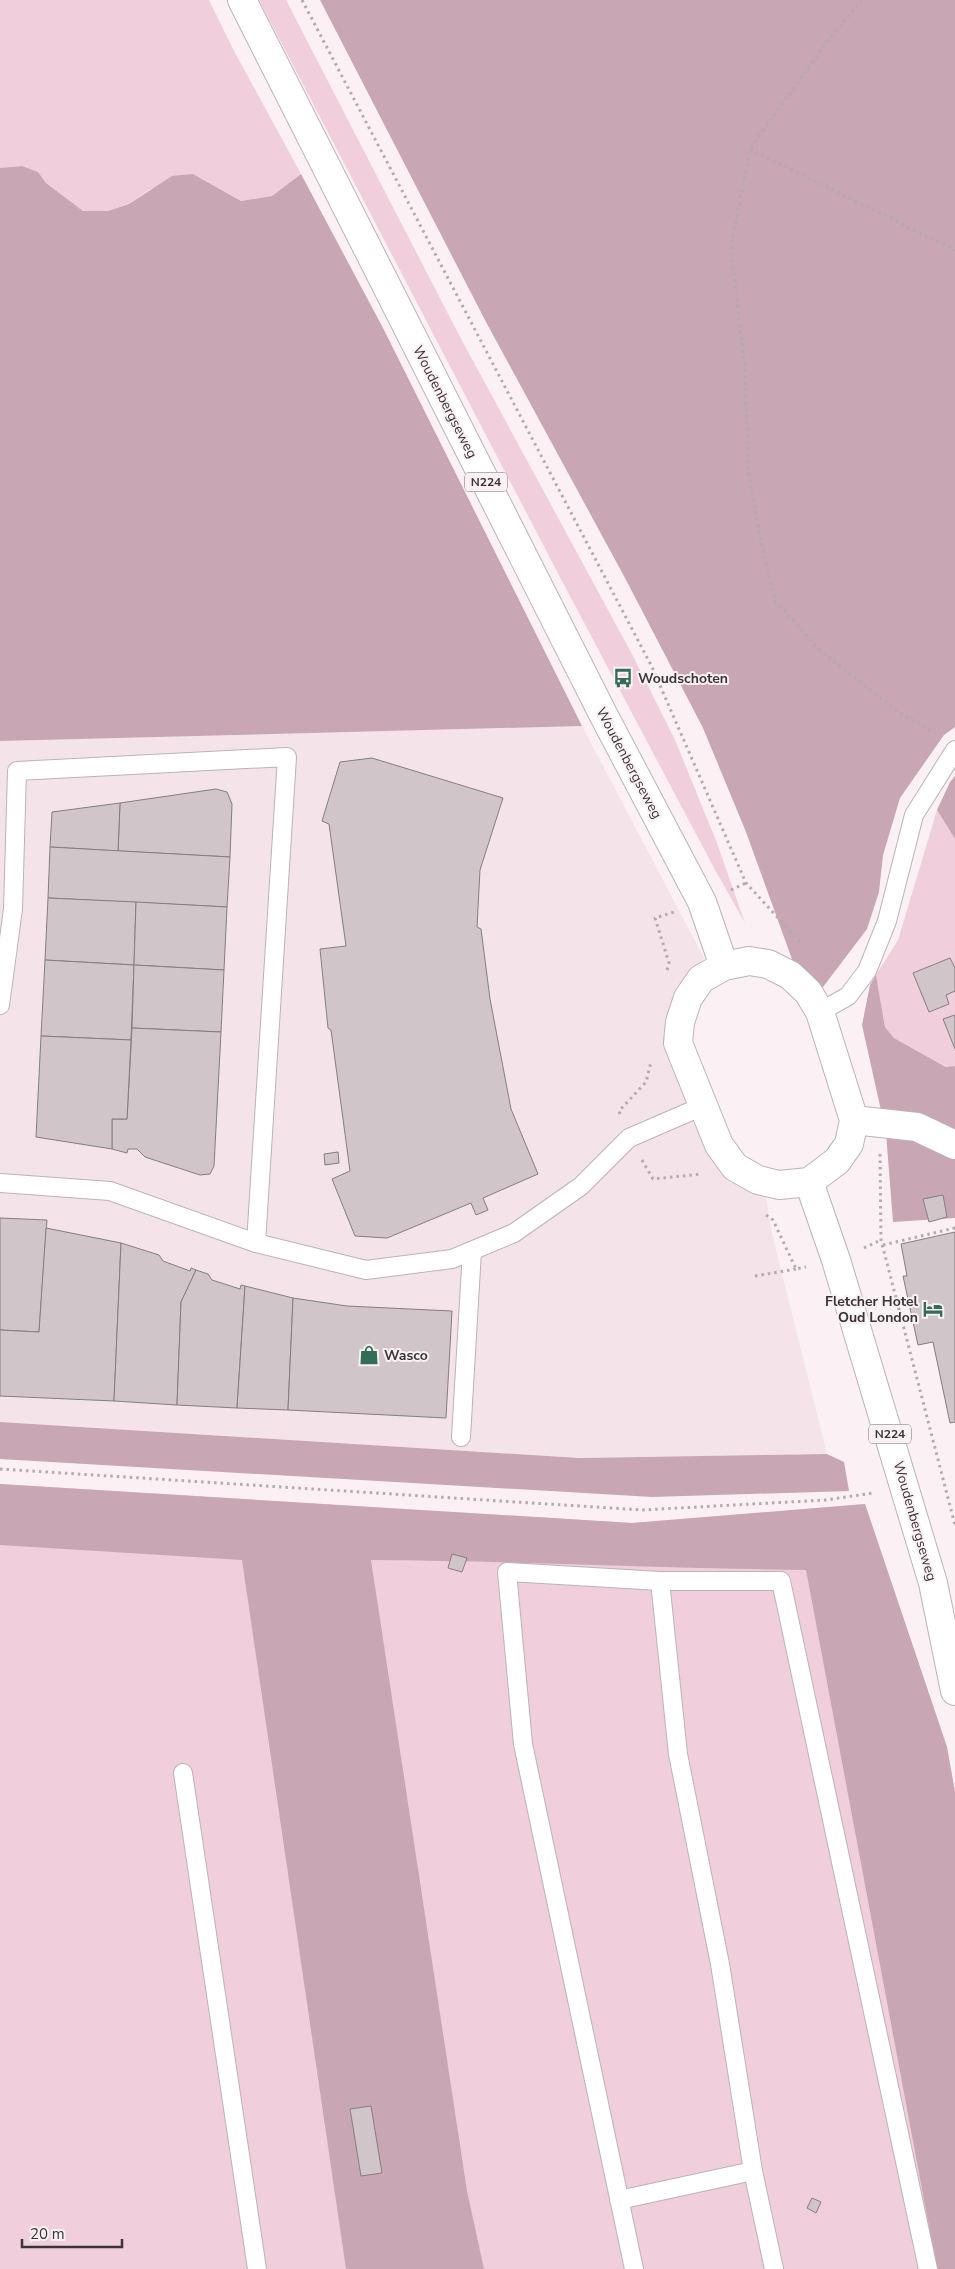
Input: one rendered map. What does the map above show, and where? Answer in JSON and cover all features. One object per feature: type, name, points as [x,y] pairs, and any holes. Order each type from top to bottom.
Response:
[{"type":"main road","name":"Woudenbergseweg","points":[[242,0],[604,716],[702,902],[724,966]]},
{"type":"main road","points":[[749,962],[768,964],[790,975],[808,992],[820,1012],[867,1122],[837,1162],[809,1182],[779,1185],[758,1180],[735,1167],[719,1145],[678,1043],[680,1022],[688,998],[701,979],[724,966],[749,962]]},
{"type":"main road","points":[[867,1122],[917,1127],[955,1146]]},
{"type":"main road","name":"Woudenbergseweg","points":[[809,1182],[836,1260],[933,1583],[955,1691]]},
{"type":"lane","points":[[820,1012],[848,996],[867,972],[886,921],[914,815],[955,750]]},
{"type":"lane","points":[[0,1005],[13,909],[17,771],[287,756],[256,1243]]},
{"type":"lane","points":[[0,1182],[110,1191],[256,1243],[366,1270],[452,1260],[514,1233],[581,1186],[629,1138],[703,1106]]},
{"type":"lane","points":[[461,1437],[472,1251]]},
{"type":"lane","points":[[634,2269],[523,1744],[507,1572],[660,1581],[781,1581],[928,2269]]},
{"type":"lane","points":[[660,1581],[678,1754],[720,1964],[752,2171],[774,2269]]},
{"type":"lane","points":[[182,1773],[257,2269]]},
{"type":"lane","points":[[619,2200],[752,2171]]},
{"type":"path","points":[[302,0],[652,667],[746,883]]},
{"type":"path","points":[[862,0],[826,43],[750,150],[731,247],[745,370],[749,475],[760,542],[775,601],[821,651],[900,713],[939,736]]},
{"type":"path","points":[[750,150],[955,250]]},
{"type":"path","points":[[867,1122],[881,1240],[955,1525]]},
{"type":"path","points":[[883,1245],[955,1228]]},
{"type":"path","points":[[755,1276],[796,1269]]},
{"type":"path","points":[[0,1469],[642,1510],[826,1500],[905,1488]]},
{"type":"shaded area","points":[[0,0],[209,0],[233,49],[301,174],[272,196],[241,201],[193,174],[149,190],[129,204],[108,211],[83,211],[46,183],[38,172],[22,166],[0,168]]},
{"type":"shaded area","points":[[259,0],[286,0],[459,335],[633,656],[675,740],[717,843],[745,923],[562,581]]},
{"type":"shaded area","points":[[320,0],[955,0],[955,727],[944,735],[900,798],[883,855],[879,892],[867,929],[823,987],[797,973],[746,832],[703,728],[625,578],[486,322]]},
{"type":"shaded area","points":[[22,166],[38,172],[46,183],[83,211],[108,211],[129,204],[172,176],[193,174],[241,201],[272,196],[301,174],[383,328],[582,726],[0,741],[0,168]]},
{"type":"shaded area","points":[[582,726],[704,958],[690,974],[669,1049],[765,1192],[772,1234],[827,1454],[579,1458],[0,1422],[0,741]]},
{"type":"shaded area","points":[[955,776],[955,839],[937,810],[950,782]]},
{"type":"shaded area","points":[[937,810],[955,839],[955,1066],[947,1067],[894,1038],[885,1027],[876,975],[898,940]]},
{"type":"shaded area","points":[[876,975],[885,1027],[894,1038],[946,1067],[955,1066],[955,1218],[893,1222],[886,1133],[862,1025],[870,985]]},
{"type":"shaded area","points":[[0,1422],[579,1458],[827,1454],[844,1462],[849,1491],[652,1497],[0,1459]]},
{"type":"shaded area","points":[[0,1484],[632,1523],[865,1504],[947,1747],[955,1792],[955,2269],[0,2269]]},
{"type":"shaded area","points":[[0,1484],[632,1523],[865,1504],[947,1747],[955,1792],[955,2269],[937,2269],[806,1570],[371,1560],[467,2191],[484,2269],[346,2269],[242,1560],[0,1545]]},
{"type":"building","points":[[372,758],[503,798],[480,870],[477,927],[481,929],[490,999],[511,1109],[538,1174],[483,1198],[488,1210],[476,1215],[471,1203],[387,1238],[355,1236],[332,1179],[350,1171],[331,1030],[328,1028],[320,949],[346,946],[329,824],[322,821],[340,762]]},
{"type":"building","points":[[216,789],[227,792],[232,804],[230,857],[118,851],[120,803]]},
{"type":"building","points":[[120,803],[118,851],[50,847],[52,812]]},
{"type":"building","points":[[50,847],[230,857],[227,907],[48,898]]},
{"type":"building","points":[[48,898],[136,902],[134,965],[45,960]]},
{"type":"building","points":[[136,902],[227,907],[224,970],[134,965]]},
{"type":"building","points":[[950,958],[955,968],[955,991],[946,995],[949,1004],[929,1012],[913,973]]},
{"type":"building","points":[[45,960],[134,965],[131,1040],[41,1036]]},
{"type":"building","points":[[134,965],[224,970],[221,1032],[132,1028]]},
{"type":"building","points":[[955,1015],[955,1049],[943,1019]]},
{"type":"building","points":[[132,1028],[221,1032],[214,1166],[210,1174],[200,1175],[145,1157],[137,1149],[128,1149],[127,1153],[112,1149],[112,1119],[127,1119]]},
{"type":"building","points":[[41,1036],[131,1040],[127,1119],[112,1119],[112,1149],[36,1137]]},
{"type":"building","points":[[338,1152],[339,1163],[325,1165],[324,1154]]},
{"type":"building","points":[[943,1195],[947,1217],[929,1222],[923,1199]]},
{"type":"building","points":[[0,1218],[47,1220],[39,1332],[0,1330]]},
{"type":"building","points":[[46,1228],[121,1243],[114,1401],[0,1396],[0,1330],[39,1332]]},
{"type":"building","name":"Fletcher Hotel Oud London","points":[[955,1232],[955,1422],[950,1423],[933,1342],[918,1345],[903,1276],[907,1276],[901,1244]]},
{"type":"building","points":[[121,1243],[159,1255],[163,1261],[190,1271],[191,1268],[196,1270],[181,1302],[177,1405],[114,1401]]},
{"type":"building","points":[[196,1270],[208,1274],[212,1280],[240,1289],[241,1285],[245,1286],[237,1408],[177,1405],[181,1302]]},
{"type":"building","points":[[245,1286],[293,1298],[288,1410],[237,1408]]},
{"type":"building","points":[[293,1298],[347,1306],[452,1311],[446,1418],[288,1410]]},
{"type":"building","points":[[452,1554],[467,1558],[462,1572],[448,1568]]},
{"type":"building","points":[[371,2106],[382,2173],[361,2176],[350,2109]]},
{"type":"building","points":[[812,2198],[821,2202],[816,2213],[807,2208]]},
{"type":"place","name":"Woudschoten","points":[[623,678]]},
{"type":"place","name":"Fletcher Hotel Oud London","points":[[933,1309]]},
{"type":"place","name":"Wasco","points":[[369,1355]]}]
